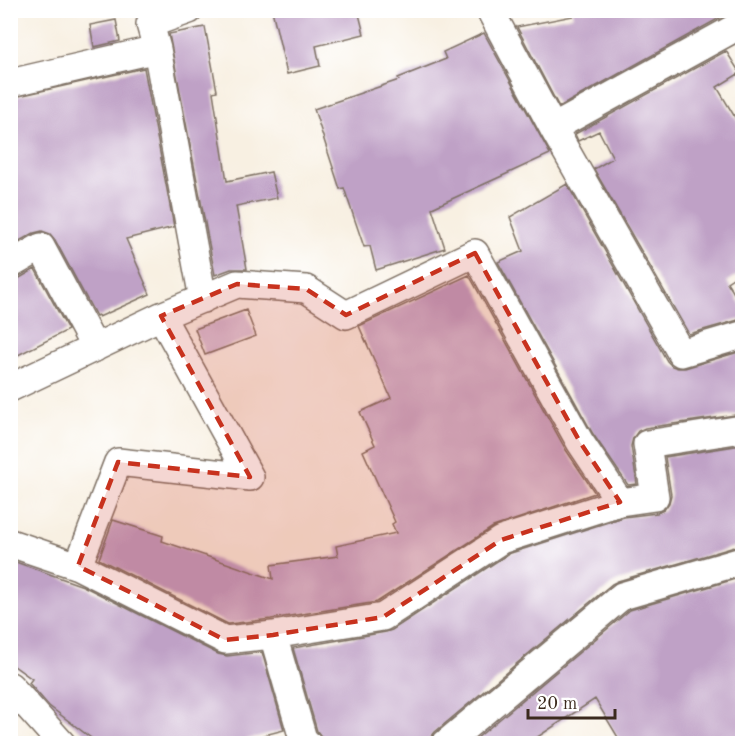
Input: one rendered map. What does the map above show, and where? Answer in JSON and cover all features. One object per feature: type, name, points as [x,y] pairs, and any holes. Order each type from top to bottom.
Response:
[{"type":"street","points":[[189,10],[150,24],[157,49],[203,299]]},
{"type":"street","points":[[490,10],[553,128],[681,352],[742,335]]},
{"type":"street","points":[[553,128],[742,24]]},
{"type":"street","points":[[10,83],[157,49]]},
{"type":"street","points":[[10,265],[40,247],[95,348]]},
{"type":"street","points":[[10,388],[161,316],[237,284],[306,289],[346,315],[475,253],[580,442],[620,502]]},
{"type":"street","points":[[78,566],[118,462],[250,477],[161,316]]},
{"type":"street","points":[[10,543],[78,566],[225,640],[273,635],[383,617],[501,540],[620,502],[655,497],[647,444],[742,429]]},
{"type":"street","points":[[445,744],[622,596],[742,561]]},
{"type":"street","points":[[273,635],[303,739],[308,744]]},
{"type":"street","points":[[10,686],[62,744]]},
{"type":"highlighted area","points":[[475,253],[580,442],[620,502],[501,540],[383,617],[273,635],[225,640],[78,566],[118,462],[250,477],[161,316],[237,284],[306,289],[346,315]]},
{"type":"building","points":[[272,10],[358,10],[364,34],[316,46],[320,66],[287,74]]},
{"type":"building","points":[[571,10],[734,10],[559,107],[517,27],[573,16]]},
{"type":"building","points":[[116,20],[120,41],[94,47],[90,25]]},
{"type":"building","points":[[205,27],[217,91],[213,92],[227,181],[271,172],[277,198],[236,206],[247,269],[231,269],[215,275],[169,34]]},
{"type":"building","points":[[484,33],[550,154],[432,208],[445,248],[376,270],[370,246],[364,247],[344,188],[340,189],[314,109],[399,80],[398,78],[446,59],[443,52]]},
{"type":"building","points":[[726,51],[740,73],[717,87],[742,129],[742,272],[727,282],[742,306],[742,320],[689,334],[594,169],[613,158],[599,131],[578,141],[575,134]]},
{"type":"building","points":[[144,68],[174,227],[126,239],[150,294],[99,317],[96,316],[50,234],[42,231],[34,233],[10,246],[10,168],[14,165],[10,135],[10,98]]},
{"type":"building","points":[[567,184],[667,361],[672,366],[685,368],[742,351],[742,414],[645,428],[638,431],[631,446],[637,484],[628,485],[593,434],[498,262],[523,251],[510,217]]},
{"type":"building","points":[[35,269],[68,330],[10,359],[10,281]]},
{"type":"building","points":[[469,275],[566,450],[595,493],[493,527],[377,602],[271,619],[228,624],[99,559],[113,520],[163,536],[162,541],[273,579],[271,565],[338,556],[336,546],[396,533],[392,524],[395,522],[363,451],[375,445],[360,412],[391,398],[359,326]]},
{"type":"building","points":[[246,310],[256,336],[205,355],[195,329]]},
{"type":"building","points":[[742,445],[742,546],[612,584],[435,732],[430,738],[430,744],[323,744],[323,739],[317,731],[293,648],[392,630],[508,554],[624,517],[664,510],[671,495],[665,457]]},
{"type":"building","points":[[10,560],[83,586],[218,654],[227,656],[262,652],[284,730],[229,744],[99,744],[49,706],[29,683],[32,679],[10,663]]},
{"type":"building","points":[[742,577],[742,744],[622,744],[595,699],[527,744],[470,744],[630,610]]}]
